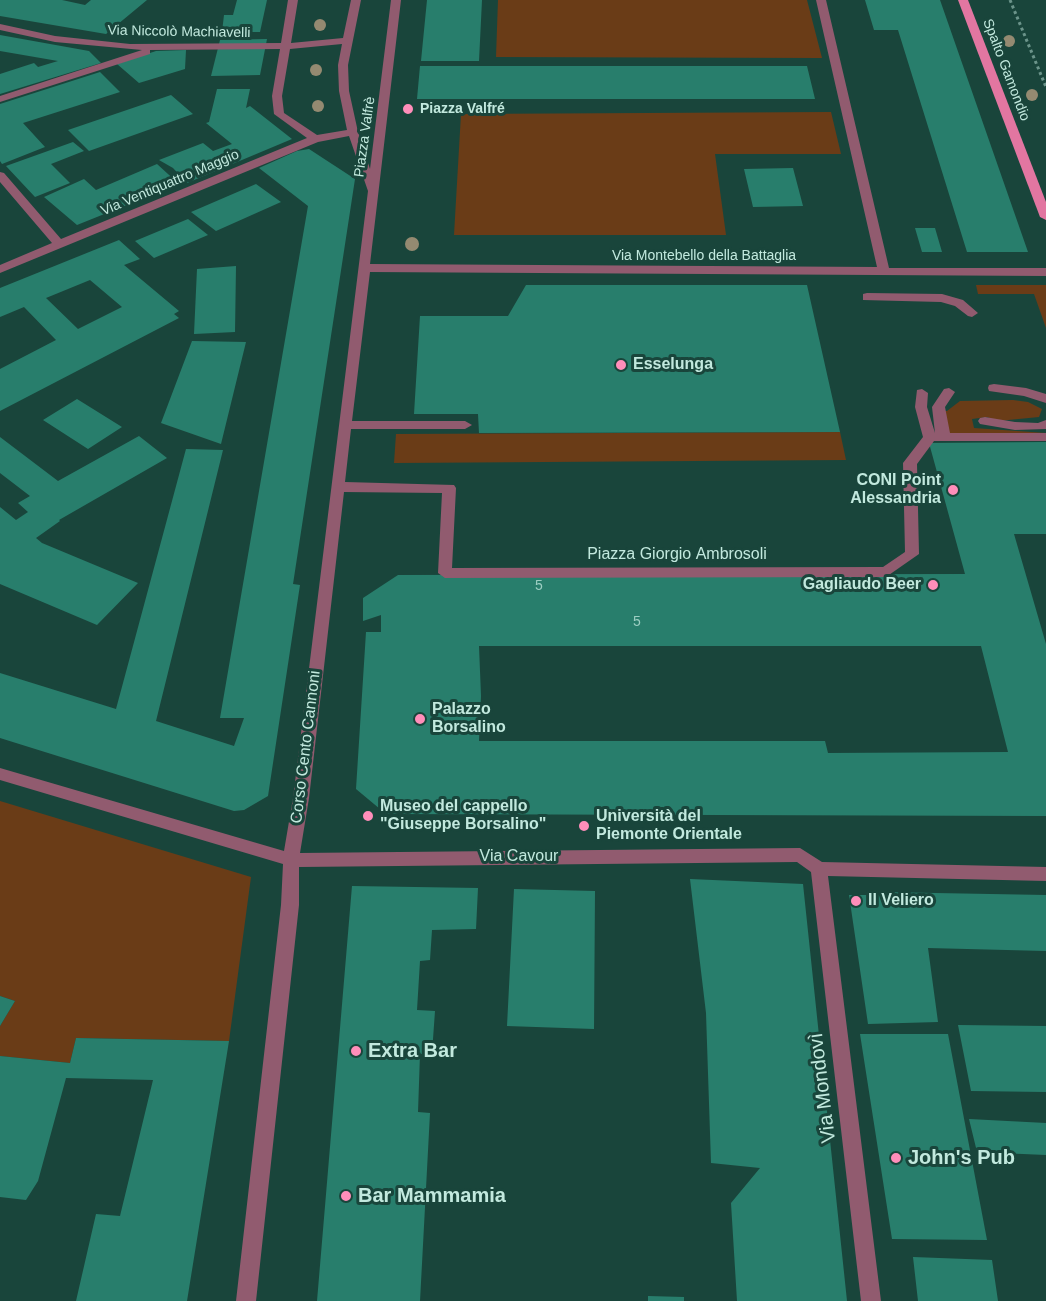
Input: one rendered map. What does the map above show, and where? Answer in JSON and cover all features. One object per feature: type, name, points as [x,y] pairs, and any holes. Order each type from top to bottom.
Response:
[{"type":"main road","name":"Spalto Gamondio","points":[[963,0],[1046,217]]},
{"type":"street","points":[[293,0],[277,96],[279,114],[315,139]]},
{"type":"street","name":"Piazza Valfrè","points":[[356,0],[347,41],[343,79],[345,102],[372,194]]},
{"type":"street","name":"Piazza Valfrè","points":[[372,194],[396,0]]},
{"type":"street","points":[[821,0],[884,272]]},
{"type":"street","name":"Via Niccolò Machiavelli","points":[[0,27],[56,39],[130,47],[286,46]]},
{"type":"street","points":[[286,46],[347,41]]},
{"type":"street","points":[[0,99],[159,47]]},
{"type":"street","name":"Via Ventiquattro Maggio","points":[[0,269],[315,139],[353,132]]},
{"type":"street","points":[[0,175],[60,245]]},
{"type":"street","name":"Corso Cento Cannoni","points":[[246,1301],[290,905],[291,860],[301,798],[372,194]]},
{"type":"street","name":"Via Montebello della Battaglia","points":[[363,268],[1046,272]]},
{"type":"street","points":[[867,297],[942,298],[959,303],[972,313]]},
{"type":"street","points":[[994,388],[1026,392],[1046,399]]},
{"type":"street","points":[[944,438],[938,407],[949,392]]},
{"type":"street","points":[[922,393],[921,407],[930,437],[1046,437]]},
{"type":"street","points":[[985,421],[1015,426],[1040,427],[1046,424]]},
{"type":"street","points":[[344,426],[465,425]]},
{"type":"street","name":"Piazza Giorgio Ambrosoli","points":[[337,488],[449,488],[445,573],[886,572],[912,554],[909,463],[930,437]]},
{"type":"street","name":"Via Cavour","points":[[0,774],[291,860],[800,855],[819,869],[1046,874]]},
{"type":"street","name":"Via Mondovì","points":[[819,869],[871,1301]]},
{"type":"path","points":[[1010,0],[1046,87]]},
{"type":"shaded area","points":[[498,0],[807,0],[822,58],[496,57]]},
{"type":"shaded area","points":[[831,112],[841,154],[715,154],[726,235],[454,235],[461,114]]},
{"type":"shaded area","points":[[976,285],[1046,285],[1046,328],[1034,294],[978,294]]},
{"type":"shaded area","points":[[960,401],[1028,402],[1042,409],[1039,417],[998,421],[987,417],[972,419],[974,428],[1046,433],[947,434],[942,411],[947,411]]},
{"type":"shaded area","points":[[840,432],[846,460],[394,463],[396,434]]},
{"type":"shaded area","points":[[0,801],[251,877],[229,1041],[76,1038],[70,1063],[0,1056],[0,1026],[15,1001],[0,996]]},
{"type":"building","points":[[0,0],[62,0],[85,5],[91,0],[147,0],[106,34],[0,16]]},
{"type":"building","points":[[237,0],[267,0],[260,32],[222,32],[224,15],[233,15]]},
{"type":"building","points":[[427,0],[482,0],[479,61],[421,61]]},
{"type":"building","points":[[865,0],[940,0],[1028,252],[967,252],[898,30],[874,30]]},
{"type":"building","points":[[0,35],[89,51],[101,63],[0,94],[0,74],[34,63],[38,67],[58,61],[0,51]]},
{"type":"building","points":[[267,39],[260,75],[211,76],[220,40]]},
{"type":"building","points":[[186,50],[185,69],[139,83],[117,64],[156,51]]},
{"type":"building","points":[[420,66],[807,66],[815,99],[417,99]]},
{"type":"building","points":[[100,72],[120,92],[23,123],[45,147],[2,164],[0,161],[0,104]]},
{"type":"building","points":[[217,89],[250,89],[246,108],[250,106],[292,139],[187,183],[173,168],[159,160],[203,143],[213,151],[232,144],[206,123],[209,122]]},
{"type":"building","points":[[171,95],[193,114],[89,151],[68,130]]},
{"type":"building","points":[[73,142],[84,151],[51,164],[70,183],[35,197],[6,166]]},
{"type":"building","points":[[309,149],[355,179],[293,584],[300,585],[268,796],[244,810],[234,811],[0,738],[0,673],[116,709],[186,449],[223,450],[156,721],[234,746],[244,718],[220,718],[308,206],[259,168],[297,151]]},
{"type":"building","points":[[157,164],[179,184],[77,225],[44,197],[84,179],[96,190]]},
{"type":"building","points":[[793,168],[803,206],[753,207],[744,169]]},
{"type":"building","points":[[256,184],[281,202],[216,231],[191,212]]},
{"type":"building","points":[[188,219],[208,235],[154,258],[135,241]]},
{"type":"building","points":[[915,228],[935,228],[942,252],[922,252]]},
{"type":"building","points":[[119,240],[140,259],[124,265],[179,311],[174,314],[179,318],[0,411],[0,369],[56,340],[24,307],[0,317],[0,288]],"holes":[[[90,280],[122,307],[78,329],[46,298]]]},
{"type":"building","points":[[236,266],[235,332],[194,334],[197,269]]},
{"type":"building","name":"Esselunga","points":[[526,285],[807,285],[840,432],[479,433],[478,414],[414,414],[420,316],[508,316]]},
{"type":"building","points":[[192,341],[246,342],[221,444],[161,423]]},
{"type":"building","points":[[77,399],[122,427],[88,449],[43,420]]},
{"type":"building","points":[[139,436],[167,458],[59,520],[36,538],[42,543],[138,583],[97,625],[0,584],[0,507],[16,520],[28,512],[18,503],[30,496],[0,473],[0,437],[58,481]]},
{"type":"building","points":[[1046,442],[1046,534],[1014,534],[1046,644],[1046,816],[386,814],[356,789],[366,632],[381,632],[381,615],[363,621],[363,598],[398,575],[965,574],[929,443]],"holes":[[[479,646],[981,646],[1008,752],[828,753],[825,741],[479,741],[481,696]]]},
{"type":"building","points":[[690,879],[803,884],[847,1301],[737,1301],[731,1203],[760,1168],[711,1163],[706,1013]]},
{"type":"building","points":[[352,886],[478,888],[476,929],[432,930],[430,960],[420,961],[417,1010],[435,1011],[432,1053],[420,1054],[418,1112],[430,1113],[420,1301],[317,1301]]},
{"type":"building","points":[[514,889],[595,891],[594,1029],[507,1026]]},
{"type":"building","points":[[879,892],[1046,895],[1046,951],[928,948],[938,1022],[868,1024],[849,895],[879,895]]},
{"type":"building","points":[[0,996],[15,1001],[0,1026]]},
{"type":"building","points":[[958,1025],[1046,1026],[1046,1092],[971,1091]]},
{"type":"building","points":[[860,1034],[948,1034],[987,1240],[892,1239]]},
{"type":"building","points":[[76,1038],[229,1041],[187,1301],[76,1301],[96,1214],[120,1216],[153,1080],[66,1078],[38,1181],[26,1200],[0,1197],[0,1056],[70,1063]]},
{"type":"building","points":[[969,1119],[1046,1123],[1046,1155],[977,1152]]},
{"type":"building","points":[[913,1257],[992,1260],[998,1301],[918,1301]]},
{"type":"building","points":[[648,1296],[684,1297],[684,1301],[648,1301]]},
{"type":"place","name":"Piazza Valfré","points":[[408,109]]},
{"type":"place","name":"Esselunga","points":[[621,365]]},
{"type":"place","name":"CONI Point Alessandria","points":[[953,490]]},
{"type":"place","name":"Gagliaudo Beer","points":[[933,585]]},
{"type":"place","name":"Palazzo Borsalino","points":[[420,719]]},
{"type":"place","name":"Museo del cappello \"Giuseppe Borsalino\"","points":[[368,816]]},
{"type":"place","name":"Università del Piemonte Orientale","points":[[584,826]]},
{"type":"place","name":"Il Veliero","points":[[856,901]]},
{"type":"place","name":"Extra Bar","points":[[356,1051]]},
{"type":"place","name":"John's Pub","points":[[896,1158]]},
{"type":"place","name":"Bar Mammamia","points":[[346,1196]]}]
